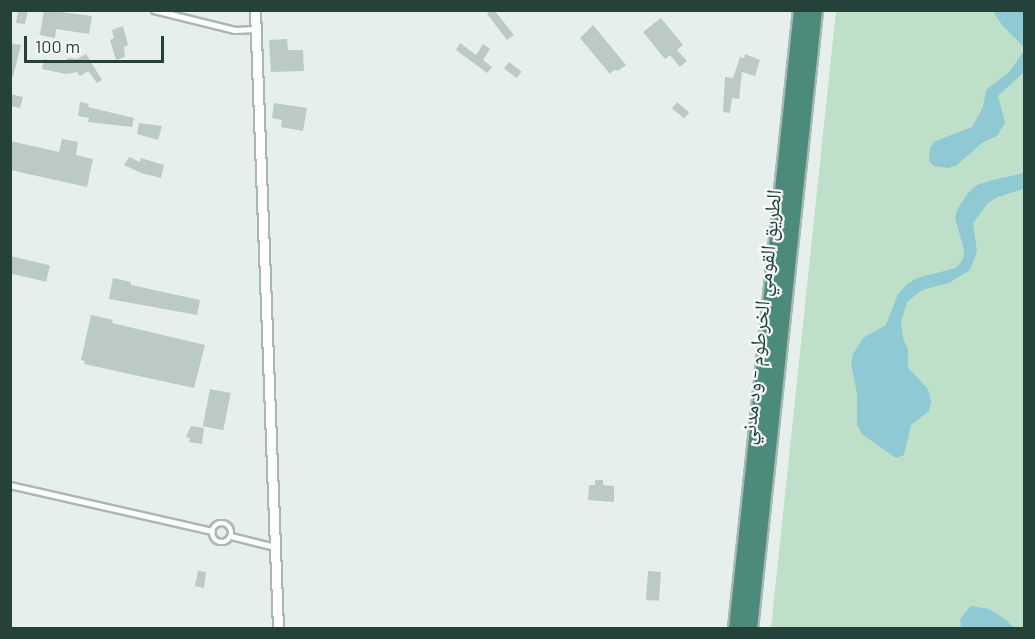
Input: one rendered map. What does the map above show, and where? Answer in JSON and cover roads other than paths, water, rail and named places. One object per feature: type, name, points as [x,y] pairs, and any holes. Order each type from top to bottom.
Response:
[{"type":"highway","name":"الطريق القومي الخرطوم - ود مدني","points":[[736,628],[801,10]]},
{"type":"highway","name":"الطريق القومي الخرطوم - ود مدني","points":[[749,628],[814,10]]},
{"type":"street","points":[[255,10],[278,628]]},
{"type":"lane","points":[[154,10],[242,31],[255,29]]},
{"type":"lane","points":[[10,485],[212,531]]},
{"type":"lane","points":[[218,524],[225,524],[230,528],[231,536],[225,543],[218,543],[213,539],[212,531],[218,524]]},
{"type":"lane","points":[[231,536],[275,547]]},
{"type":"water","points":[[993,11],[1024,11],[1024,47],[1002,25]]},
{"type":"water","points":[[1024,51],[1024,72],[998,96],[1005,123],[997,136],[982,143],[957,165],[948,168],[934,166],[929,161],[930,147],[936,141],[972,127],[983,107],[986,90],[1009,72]]},
{"type":"water","points":[[1024,173],[1024,189],[998,197],[988,203],[973,223],[977,251],[970,270],[949,283],[922,290],[907,302],[901,322],[903,338],[908,350],[908,368],[928,389],[931,401],[929,411],[911,425],[904,455],[896,458],[863,435],[857,425],[857,394],[851,363],[853,354],[863,338],[886,325],[898,294],[907,284],[917,278],[956,268],[963,259],[964,250],[955,218],[958,208],[968,193],[977,185]]},
{"type":"water","points":[[971,606],[989,609],[1014,628],[961,628],[960,619]]}]
